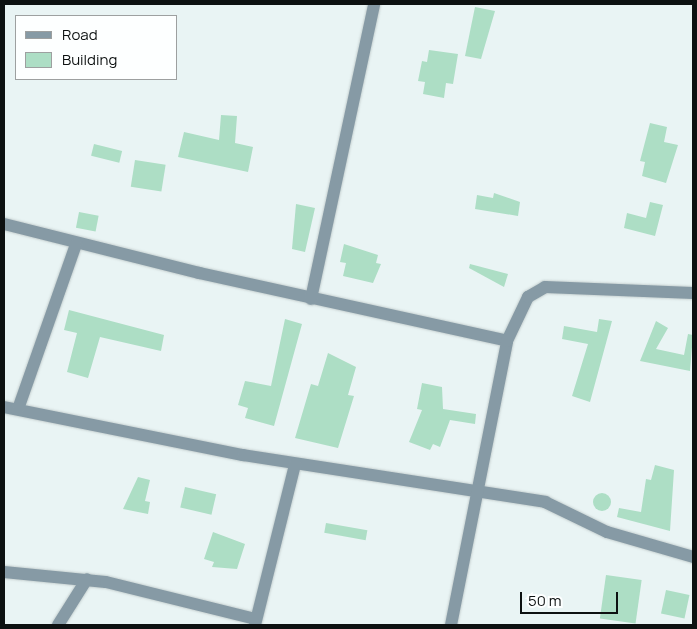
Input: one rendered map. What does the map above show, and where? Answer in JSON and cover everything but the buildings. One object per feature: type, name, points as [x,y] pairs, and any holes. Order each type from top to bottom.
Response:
[{"type":"street","points":[[310,299],[374,4]]},
{"type":"street","points":[[4,224],[76,244],[310,299],[507,341]]},
{"type":"street","points":[[18,410],[76,244]]},
{"type":"street","points":[[451,625],[507,341],[528,297],[545,287],[693,293]]},
{"type":"street","points":[[4,407],[295,464],[545,502],[607,532],[693,557]]},
{"type":"street","points":[[4,572],[67,581],[87,580],[255,622],[295,464]]},
{"type":"street","points":[[58,625],[87,580]]}]
